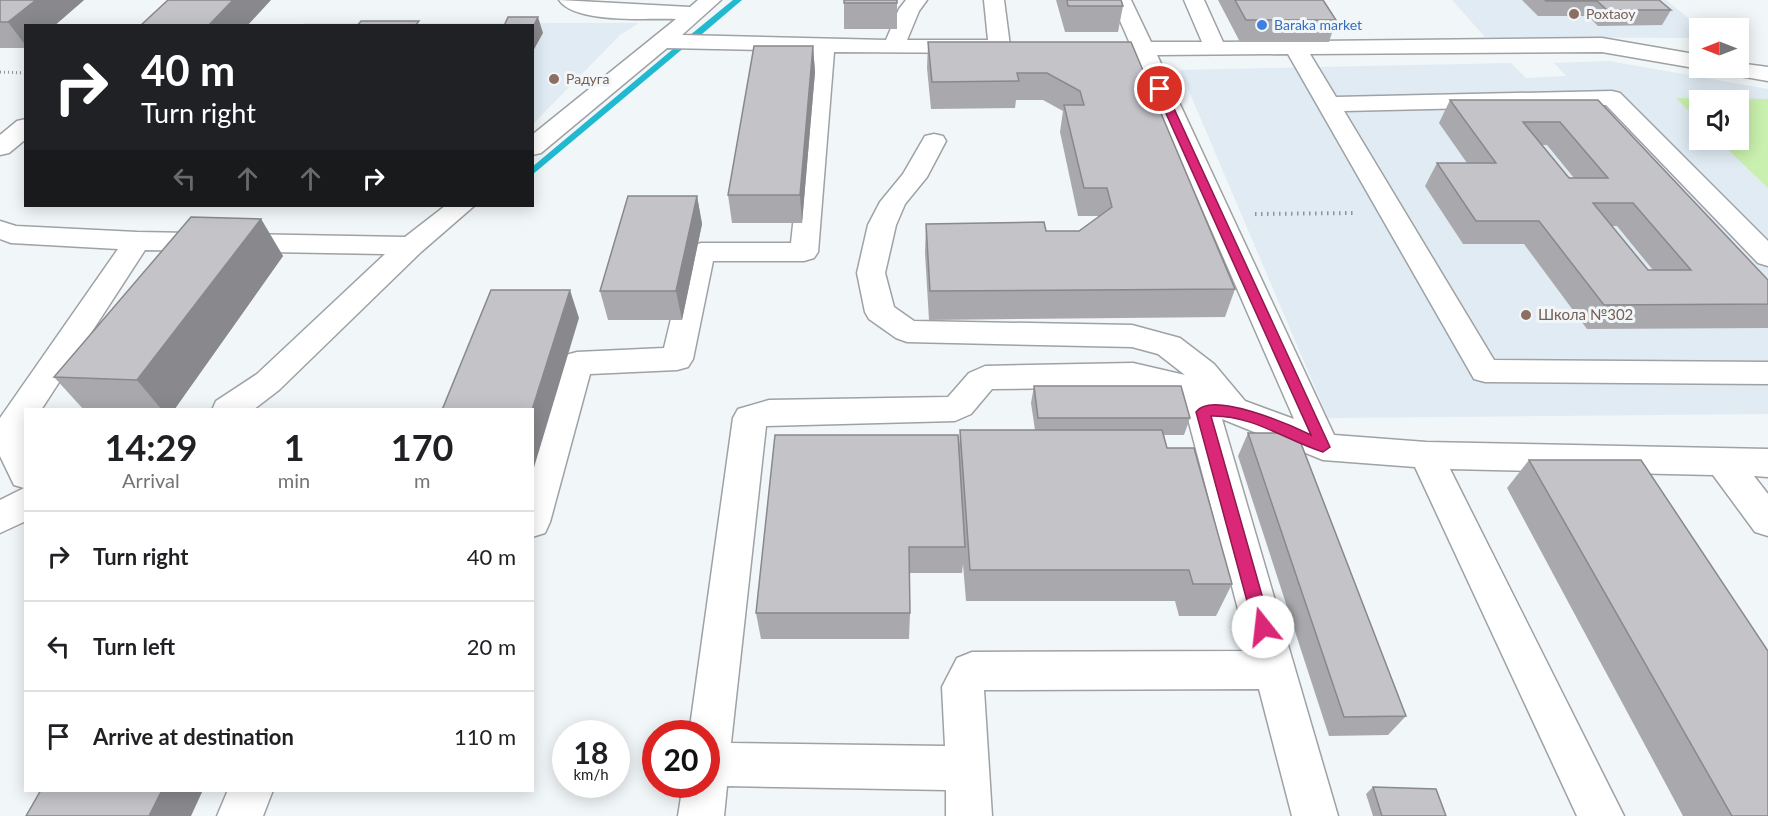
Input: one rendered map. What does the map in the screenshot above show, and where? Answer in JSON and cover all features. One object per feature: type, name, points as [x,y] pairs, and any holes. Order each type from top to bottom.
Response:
[{"type":"lane","points":[[569,0],[585,9],[703,7]]},
{"type":"lane","points":[[894,46],[909,9],[917,0]]},
{"type":"lane","points":[[664,41],[999,46],[994,0]]},
{"type":"lane","points":[[1121,0],[1323,447]]},
{"type":"lane","points":[[1194,0],[1215,47]]},
{"type":"lane","points":[[534,146],[703,7]]},
{"type":"lane","points":[[534,515],[577,363],[677,359],[701,252],[804,252],[824,44]]},
{"type":"lane","points":[[1142,49],[1602,45],[1689,60]]},
{"type":"lane","points":[[1295,46],[1485,371],[1768,373]]},
{"type":"lane","points":[[1749,71],[1768,74]]},
{"type":"lane","points":[[1328,104],[1612,98],[1768,257]]},
{"type":"lane","points":[[0,148],[24,128]]},
{"type":"lane","points":[[934,141],[914,177],[893,202],[882,225],[871,273],[880,312],[908,331],[1132,336],[1158,342],[1203,372],[1218,411],[1275,670],[1315,816]]},
{"type":"lane","points":[[231,408],[268,382],[411,246],[460,207]]},
{"type":"lane","points":[[0,229],[11,234],[137,241],[411,246]]},
{"type":"lane","points":[[25,408],[137,241]]},
{"type":"lane","points":[[712,720],[750,418],[770,412],[955,409],[970,396],[977,383],[985,378],[1133,375],[1170,381],[1218,411],[1291,431],[1323,447],[1643,475],[1723,463],[1768,463]]},
{"type":"lane","points":[[24,409],[7,434],[24,471]]},
{"type":"lane","points":[[1426,455],[1601,816]]},
{"type":"lane","points":[[1723,463],[1768,521]]},
{"type":"lane","points":[[0,518],[24,503]]},
{"type":"lane","points":[[969,816],[963,687],[972,671],[1275,670]]},
{"type":"lane","points":[[720,764],[968,768]]},
{"type":"lane","points":[[240,816],[250,792]]},
{"type":"lane","points":[[701,816],[703,798]]},
{"type":"path","points":[[0,72],[24,73]]},
{"type":"path","points":[[1218,215],[1392,213]]},
{"type":"shaded area","name":"Poxtaoy","points":[[1452,0],[1666,0],[1689,18],[1689,38],[1485,37]]},
{"type":"shaded area","name":"Радуга","points":[[639,23],[620,35],[534,123],[534,24],[303,24]]},
{"type":"shaded area","name":"Школа №302","points":[[1609,61],[1689,75],[1689,78],[1706,78],[1768,89],[1768,414],[1328,418],[1180,70],[1511,63],[1526,78],[1566,76],[1554,63]]},
{"type":"green space","points":[[1676,98],[1689,98],[1689,111]]},
{"type":"green space","points":[[1749,99],[1768,99],[1768,188],[1728,150],[1749,150]]},
{"type":"building","points":[[0,0],[36,0],[8,22],[0,22]]},
{"type":"building","points":[[168,0],[233,0],[210,24],[142,24]]},
{"type":"building","points":[[844,0],[897,0],[897,3],[844,3]]},
{"type":"building","points":[[1067,0],[1121,0],[1123,6],[1068,6]]},
{"type":"building","points":[[1235,0],[1323,0],[1336,20],[1246,20]]},
{"type":"building","points":[[1545,0],[1659,0],[1671,10],[1607,10],[1597,1]]},
{"type":"building","points":[[508,17],[538,17],[534,25],[505,24]]},
{"type":"building","points":[[361,21],[419,21],[417,24],[359,24]]},
{"type":"building","points":[[928,42],[1131,42],[1235,289],[930,291],[926,224],[1044,222],[1046,231],[1079,231],[1112,207],[1107,188],[1084,188],[1064,105],[1084,105],[1080,91],[1047,73],[1017,73],[1019,81],[932,82]]},
{"type":"building","points":[[754,46],[813,46],[800,195],[728,195]]},
{"type":"building","points":[[1450,100],[1598,100],[1768,280],[1768,304],[1604,305],[1539,221],[1476,221],[1437,163],[1496,163]],"holes":[[[1523,122],[1560,122],[1608,178],[1569,178]],[[1593,203],[1633,203],[1691,270],[1648,270]]]},
{"type":"building","points":[[628,196],[697,196],[676,291],[600,291]]},
{"type":"building","points":[[191,217],[261,219],[137,380],[54,377]]},
{"type":"building","points":[[491,290],[570,290],[533,408],[443,408]]},
{"type":"building","points":[[1034,386],[1181,386],[1190,418],[1038,418]]},
{"type":"building","points":[[960,430],[1162,430],[1167,448],[1194,448],[1232,584],[1193,584],[1189,570],[970,570]]},
{"type":"building","points":[[1248,433],[1297,433],[1406,716],[1344,717]]},
{"type":"building","points":[[775,435],[958,435],[965,547],[909,547],[910,613],[756,613]]},
{"type":"building","points":[[1529,460],[1641,460],[1768,651],[1768,816],[1732,816]]},
{"type":"building","points":[[1373,787],[1436,789],[1446,816],[1382,816]]},
{"type":"building","points":[[40,792],[161,792],[149,816],[26,816]]},
{"type":"waterway","points":[[692,38],[738,0]]},
{"type":"waterway","points":[[534,170],[682,46]]},
{"type":"place","name":"Poxtaoy","points":[[1574,14]]},
{"type":"place","name":"Baraka market","points":[[1262,25]]},
{"type":"place","name":"Радуга","points":[[554,79]]},
{"type":"place","name":"Школа №302","points":[[1526,315]]},
{"type":"route","points":[[1160,89],[1323,447],[1291,431],[1233,411],[1203,412],[1263,627]]}]
